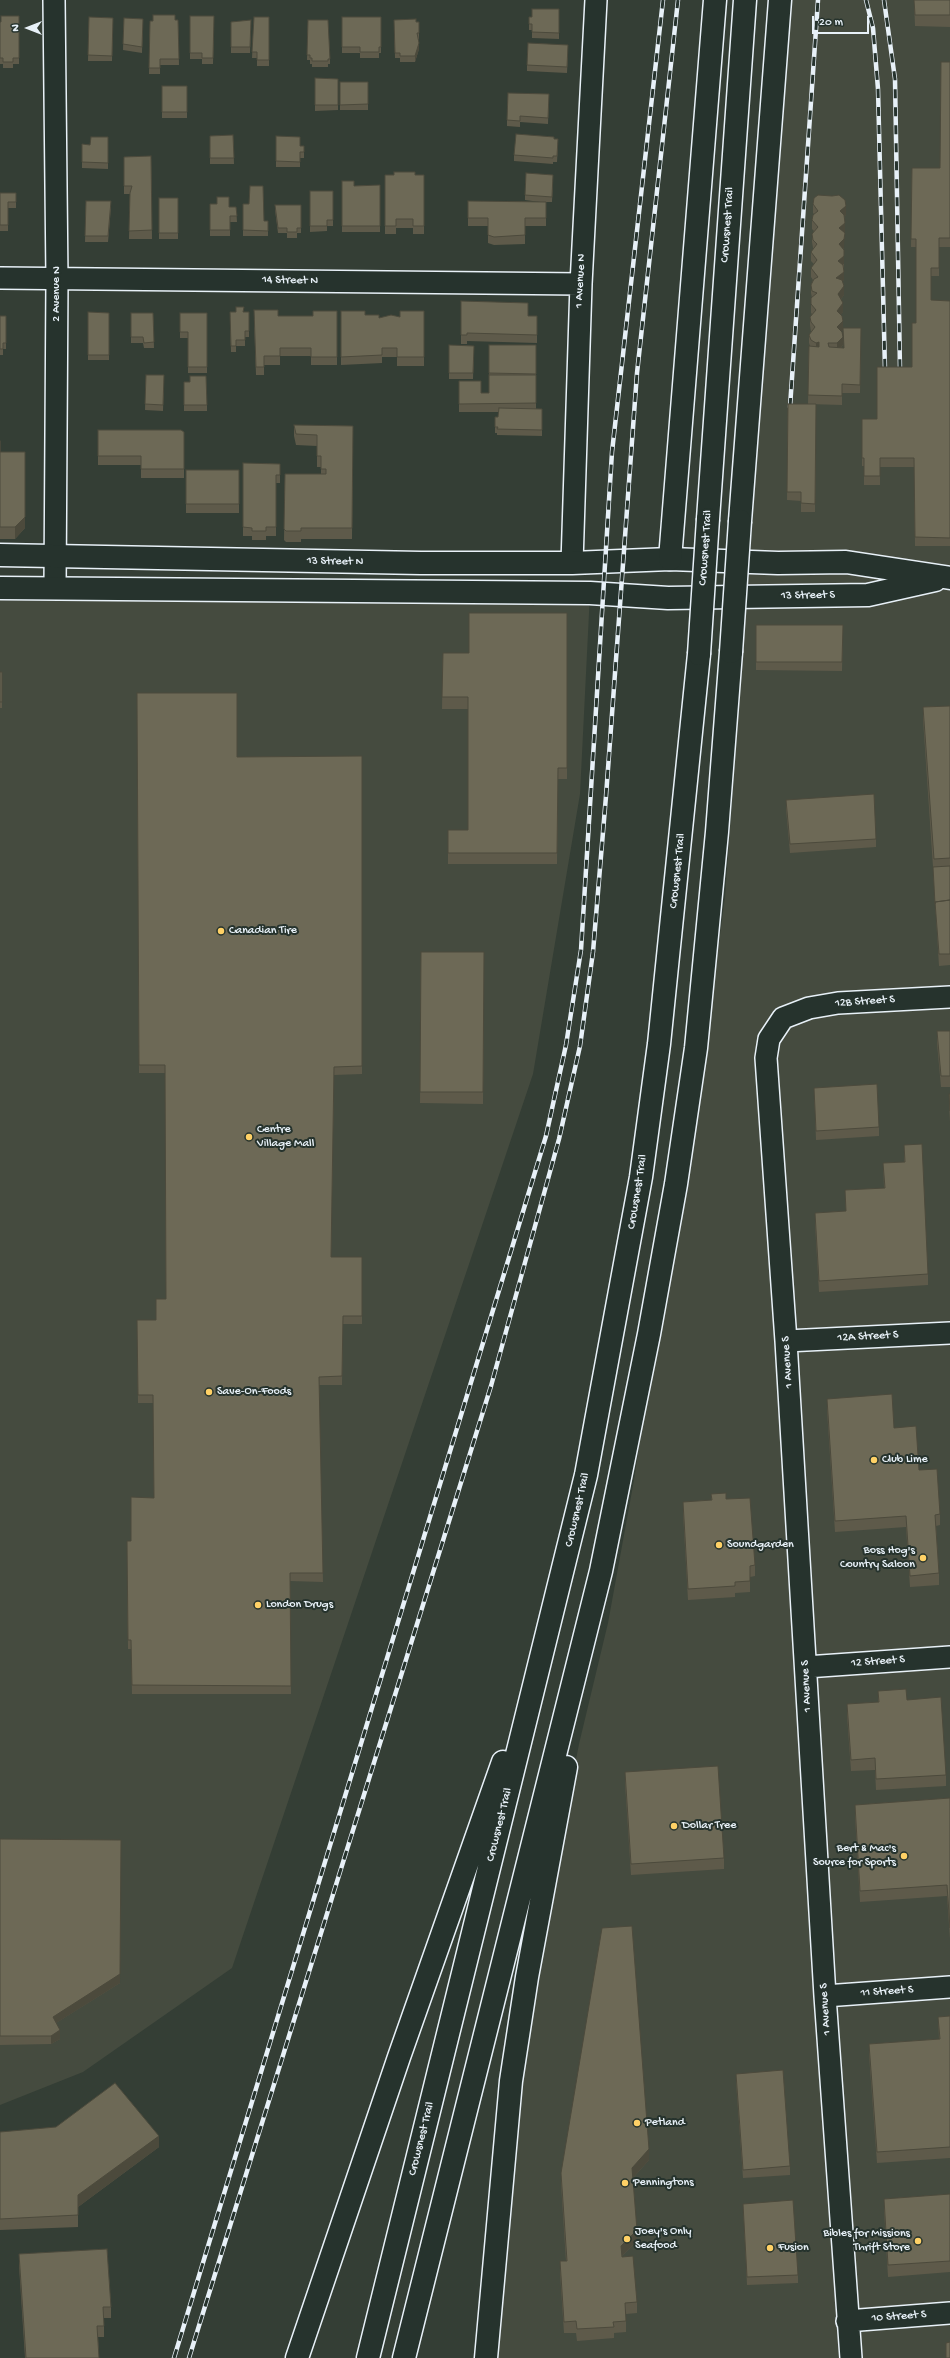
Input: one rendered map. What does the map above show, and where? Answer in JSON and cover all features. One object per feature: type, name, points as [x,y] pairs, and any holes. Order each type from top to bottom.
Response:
[{"type":"main road","points":[[670,559],[715,0]]},
{"type":"main road","name":"Crowsnest Trail","points":[[368,2358],[586,1475],[641,1177],[659,1044],[699,654],[745,0]]},
{"type":"main road","points":[[486,2358],[511,2081],[527,1977],[601,1571],[635,1404],[675,1191],[696,1048],[731,652],[780,0]]},
{"type":"main road","name":"13 Street N","points":[[0,555],[55,555],[300,562],[572,563],[670,559]]},
{"type":"main road","name":"13 Street S","points":[[670,559],[778,564],[846,562],[948,578]]},
{"type":"main road","name":"13 Street S","points":[[55,588],[590,593],[668,598],[868,595],[948,578]]},
{"type":"main road","points":[[0,588],[55,588]]},
{"type":"main road","points":[[404,2358],[601,1571]]},
{"type":"main road","points":[[297,2358],[399,2057],[546,1640]]},
{"type":"street","name":"2 Avenue N","points":[[54,0],[57,279],[55,588]]},
{"type":"street","name":"1 Avenue N","points":[[572,563],[581,284],[596,0]]},
{"type":"street","name":"14 Street N","points":[[0,278],[581,284]]},
{"type":"street","name":"12B Street S","points":[[783,1018],[809,1008],[838,1003],[950,997]]},
{"type":"street","name":"1 Avenue S","points":[[783,1018],[769,1039],[766,1058],[786,1341],[825,1996],[847,2321],[851,2358]]},
{"type":"street","name":"12A Street S","points":[[786,1341],[950,1333]]},
{"type":"street","name":"12 Street S","points":[[806,1667],[950,1657]]},
{"type":"street","name":"11 Street S","points":[[825,1996],[950,1987]]},
{"type":"street","name":"10 Street S","points":[[847,2321],[950,2313]]},
{"type":"shaded area","points":[[790,0],[950,0],[950,2358],[492,2358],[506,2205],[535,1971],[579,1744],[608,1623],[634,1480],[656,1334],[690,1162],[725,897]]},
{"type":"shaded area","points":[[0,591],[590,593],[580,794],[533,1074],[232,1968],[83,2072],[0,2105]]},
{"type":"building","points":[[914,0],[950,0],[950,15],[915,15]]},
{"type":"building","points":[[532,9],[559,9],[559,33],[532,32],[532,24],[529,24],[529,17],[532,17]]},
{"type":"building","points":[[153,15],[175,15],[175,20],[178,20],[179,59],[160,59],[160,68],[149,68],[150,21],[153,21]]},
{"type":"building","points":[[1,16],[19,16],[19,58],[13,58],[13,62],[3,62],[3,58],[0,58]]},
{"type":"building","points":[[190,16],[214,16],[213,58],[202,58],[202,53],[190,53]]},
{"type":"building","points":[[89,17],[113,18],[112,56],[88,55]]},
{"type":"building","points":[[254,17],[269,17],[269,60],[257,60],[257,52],[252,52]]},
{"type":"building","points":[[342,17],[381,17],[381,47],[379,47],[379,52],[360,52],[360,47],[342,47]]},
{"type":"building","points":[[124,18],[143,19],[142,47],[123,44]]},
{"type":"building","points":[[416,19],[416,22],[419,22],[419,33],[417,33],[419,43],[415,56],[400,56],[400,53],[395,53],[394,20]]},
{"type":"building","points":[[251,20],[250,47],[231,47],[231,22]]},
{"type":"building","points":[[308,20],[328,20],[330,59],[328,59],[328,61],[312,61],[310,55],[307,55]]},
{"type":"building","points":[[528,43],[568,45],[567,67],[527,65]]},
{"type":"building","points":[[941,62],[950,62],[950,238],[939,238],[939,268],[931,268],[931,300],[950,301],[950,538],[915,537],[914,458],[880,458],[880,476],[864,476],[864,458],[862,458],[862,419],[877,419],[877,367],[912,367],[912,323],[916,323],[916,239],[911,239],[912,168],[940,168]]},
{"type":"building","points":[[315,78],[338,79],[338,105],[315,105]]},
{"type":"building","points":[[340,82],[368,82],[368,104],[340,105]]},
{"type":"building","points":[[162,86],[187,86],[187,112],[162,112]]},
{"type":"building","points":[[508,93],[549,94],[548,118],[520,116],[520,121],[507,120]]},
{"type":"building","points":[[516,134],[554,137],[554,139],[558,139],[557,156],[553,156],[553,158],[514,155]]},
{"type":"building","points":[[233,135],[234,158],[210,158],[210,136]]},
{"type":"building","points":[[276,136],[300,137],[300,146],[304,146],[304,152],[300,152],[300,162],[276,161]]},
{"type":"building","points":[[91,137],[108,137],[108,163],[82,162],[82,144],[90,145]]},
{"type":"building","points":[[151,156],[152,230],[129,231],[130,193],[132,186],[124,186],[124,157]]},
{"type":"building","points":[[394,172],[415,172],[415,175],[424,175],[424,226],[413,226],[413,219],[396,219],[396,226],[385,226],[385,175],[394,175]]},
{"type":"building","points":[[526,173],[553,175],[552,197],[525,195]]},
{"type":"building","points":[[342,181],[354,181],[354,186],[380,185],[380,226],[342,226]]},
{"type":"building","points":[[250,186],[263,186],[264,221],[268,221],[268,231],[243,230],[243,204],[249,204]]},
{"type":"building","points":[[310,191],[333,191],[333,220],[327,220],[327,226],[310,226]]},
{"type":"building","points":[[0,193],[16,193],[16,202],[8,202],[8,225],[0,225]]},
{"type":"building","points":[[818,195],[839,195],[845,200],[846,206],[840,211],[844,215],[845,223],[839,228],[845,233],[844,239],[839,244],[844,250],[844,256],[838,261],[843,265],[844,272],[836,278],[842,280],[844,286],[838,294],[843,303],[837,311],[842,316],[843,321],[837,327],[842,332],[843,337],[837,343],[828,343],[829,347],[844,348],[843,328],[861,328],[860,385],[842,384],[842,396],[808,395],[809,346],[819,347],[819,342],[816,343],[811,340],[809,335],[815,327],[811,322],[810,317],[816,310],[811,304],[811,298],[817,293],[812,291],[811,285],[814,279],[818,277],[811,268],[817,260],[811,252],[817,244],[813,240],[812,234],[818,227],[812,220],[813,215],[818,211],[813,204],[814,198]]},
{"type":"building","points":[[217,197],[229,197],[229,207],[236,207],[237,216],[230,216],[230,230],[210,230],[210,204],[217,204]]},
{"type":"building","points":[[159,198],[178,198],[178,233],[159,233]]},
{"type":"building","points":[[86,201],[111,201],[108,236],[85,236]]},
{"type":"building","points":[[468,201],[546,202],[546,218],[525,218],[525,235],[494,237],[488,235],[488,218],[468,218]]},
{"type":"building","points":[[275,205],[301,205],[301,228],[297,228],[297,232],[287,232],[287,228],[278,228]]},
{"type":"building","points":[[461,301],[528,303],[528,316],[537,316],[537,335],[467,333],[467,335],[461,335]]},
{"type":"building","points":[[236,307],[244,307],[243,312],[249,312],[249,331],[245,331],[245,340],[236,340],[236,346],[231,346],[230,312],[236,312]]},
{"type":"building","points":[[254,310],[278,310],[278,316],[313,316],[313,311],[337,311],[337,357],[311,357],[311,348],[280,348],[280,356],[264,356],[264,367],[256,367]]},
{"type":"building","points":[[341,311],[365,311],[365,315],[379,315],[379,318],[391,315],[400,317],[400,311],[424,311],[424,357],[397,357],[397,348],[382,348],[382,355],[341,357]]},
{"type":"building","points":[[88,312],[109,313],[109,355],[88,355]]},
{"type":"building","points":[[131,313],[153,313],[154,342],[144,343],[143,337],[131,337]]},
{"type":"building","points":[[180,313],[207,313],[207,367],[188,367],[188,332],[180,332]]},
{"type":"building","points":[[0,316],[6,316],[6,343],[3,343],[3,349],[0,349]]},
{"type":"building","points":[[449,345],[474,346],[473,373],[449,373]]},
{"type":"building","points":[[489,345],[536,345],[536,374],[489,373]]},
{"type":"building","points":[[146,375],[164,375],[163,405],[145,404]]},
{"type":"building","points":[[489,375],[536,375],[536,403],[459,404],[459,381],[481,381],[481,393],[489,393]]},
{"type":"building","points":[[190,376],[206,376],[207,405],[184,405],[184,382],[190,382]]},
{"type":"building","points":[[788,404],[816,404],[815,504],[801,503],[801,492],[787,492]]},
{"type":"building","points":[[499,408],[542,409],[542,430],[497,429],[498,427],[495,427],[495,417],[498,417]]},
{"type":"building","points":[[294,425],[353,426],[352,528],[301,528],[301,531],[286,531],[284,529],[285,474],[326,474],[326,469],[321,469],[321,456],[317,456],[317,435],[296,434]]},
{"type":"building","points":[[98,430],[181,430],[184,432],[184,469],[141,469],[141,456],[98,456]]},
{"type":"building","points":[[0,452],[25,452],[25,517],[15,527],[0,527]]},
{"type":"building","points":[[243,463],[280,464],[280,475],[276,475],[276,527],[266,527],[266,531],[252,531],[252,528],[243,527]]},
{"type":"building","points":[[186,470],[239,470],[239,504],[186,504]]},
{"type":"building","points":[[469,613],[567,613],[567,768],[558,768],[557,853],[448,853],[448,830],[468,830],[468,697],[442,697],[443,653],[469,653]]},
{"type":"building","points":[[756,625],[843,625],[842,662],[756,662]]},
{"type":"building","points":[[0,672],[2,672],[2,702],[0,702]]},
{"type":"building","name":"Centre Village Mall","points":[[137,693],[237,693],[237,757],[362,756],[362,1066],[334,1067],[331,1257],[362,1257],[362,1316],[343,1316],[342,1376],[319,1377],[323,1573],[290,1573],[291,1686],[132,1685],[131,1640],[128,1640],[127,1541],[131,1541],[131,1497],[154,1498],[153,1395],[138,1395],[137,1320],[156,1320],[156,1299],[166,1299],[165,1065],[139,1065]]},
{"type":"building","points":[[950,706],[950,858],[934,859],[923,707]]},
{"type":"building","points":[[874,794],[876,839],[790,844],[786,800]]},
{"type":"building","points":[[950,866],[950,900],[935,902],[935,904],[933,867]]},
{"type":"building","points":[[950,900],[950,954],[939,954],[935,902]]},
{"type":"building","points":[[421,952],[484,952],[483,1092],[420,1092]]},
{"type":"building","points":[[937,1031],[950,1031],[950,1076],[941,1076]]},
{"type":"building","points":[[877,1084],[879,1127],[816,1131],[814,1088]]},
{"type":"building","points":[[922,1144],[928,1274],[819,1281],[815,1213],[846,1211],[845,1190],[885,1188],[883,1163],[905,1162],[904,1145]]},
{"type":"building","points":[[892,1394],[894,1428],[916,1426],[919,1470],[937,1469],[940,1514],[935,1515],[939,1573],[910,1576],[906,1516],[835,1521],[827,1399]]},
{"type":"building","name":"Soundgarden","points":[[726,1493],[726,1499],[750,1498],[755,1565],[750,1566],[750,1581],[735,1582],[735,1586],[688,1589],[683,1502],[712,1500],[711,1494]]},
{"type":"building","points":[[906,1689],[907,1700],[941,1697],[946,1775],[876,1779],[875,1758],[851,1760],[847,1704],[879,1702],[878,1691]]},
{"type":"building","name":"Dollar Tree","points":[[718,1766],[724,1858],[631,1864],[625,1772]]},
{"type":"building","name":"Bert & Mac's Source for Sports","points":[[950,1798],[950,1928],[947,1885],[860,1891],[855,1805]]},
{"type":"building","points":[[0,1839],[121,1840],[120,1974],[53,2017],[60,2030],[51,2036],[0,2036]]},
{"type":"building","points":[[632,1926],[649,2149],[632,2168],[637,2230],[621,2246],[622,2257],[633,2256],[637,2302],[625,2303],[626,2321],[613,2322],[614,2327],[577,2329],[576,2321],[564,2322],[560,2261],[567,2261],[561,2173],[602,1928]]},
{"type":"building","points":[[950,2016],[950,2147],[877,2152],[869,2044],[940,2039],[938,2017]]},
{"type":"building","points":[[783,2070],[790,2166],[743,2170],[736,2074]]},
{"type":"building","points":[[115,2083],[159,2136],[78,2195],[78,2215],[0,2219],[0,2132],[56,2127]]},
{"type":"building","name":"Bibles for Missions Thrift Store","points":[[950,2194],[950,2261],[888,2265],[884,2199]]},
{"type":"building","name":"Fusion","points":[[793,2200],[798,2275],[747,2277],[743,2204]]},
{"type":"building","points":[[107,2249],[111,2307],[103,2307],[104,2326],[97,2326],[99,2358],[26,2358],[19,2254]]},
{"type":"building","points":[[950,2342],[950,2358],[946,2358],[946,2343]]},
{"type":"railway","points":[[174,2358],[546,1136],[566,1045],[581,950],[612,452],[663,0]]},
{"type":"railway","points":[[189,2358],[491,1386],[559,1139],[580,1046],[593,952],[637,373],[678,0]]},
{"type":"railway","points":[[790,407],[818,0]]},
{"type":"railway","points":[[866,0],[873,28],[878,89],[885,370]]},
{"type":"railway","points":[[884,0],[895,79],[900,370]]},
{"type":"place","name":"Canadian Tire","points":[[221,931]]},
{"type":"place","name":"Centre Village Mall","points":[[249,1137]]},
{"type":"place","name":"Save-On-Foods","points":[[209,1392]]},
{"type":"place","name":"Club Lime","points":[[874,1460]]},
{"type":"place","name":"Soundgarden","points":[[719,1545]]},
{"type":"place","name":"Boss Hog's Country Saloon","points":[[923,1558]]},
{"type":"place","name":"London Drugs","points":[[258,1605]]},
{"type":"place","name":"Dollar Tree","points":[[674,1826]]},
{"type":"place","name":"Bert & Mac's Source for Sports","points":[[904,1856]]},
{"type":"place","name":"Petland","points":[[637,2123]]},
{"type":"place","name":"Penningtons","points":[[625,2183]]},
{"type":"place","name":"Joey's Only Seafood","points":[[627,2239]]},
{"type":"place","name":"Bibles for Missions Thrift Store","points":[[918,2241]]},
{"type":"place","name":"Fusion","points":[[770,2248]]}]
